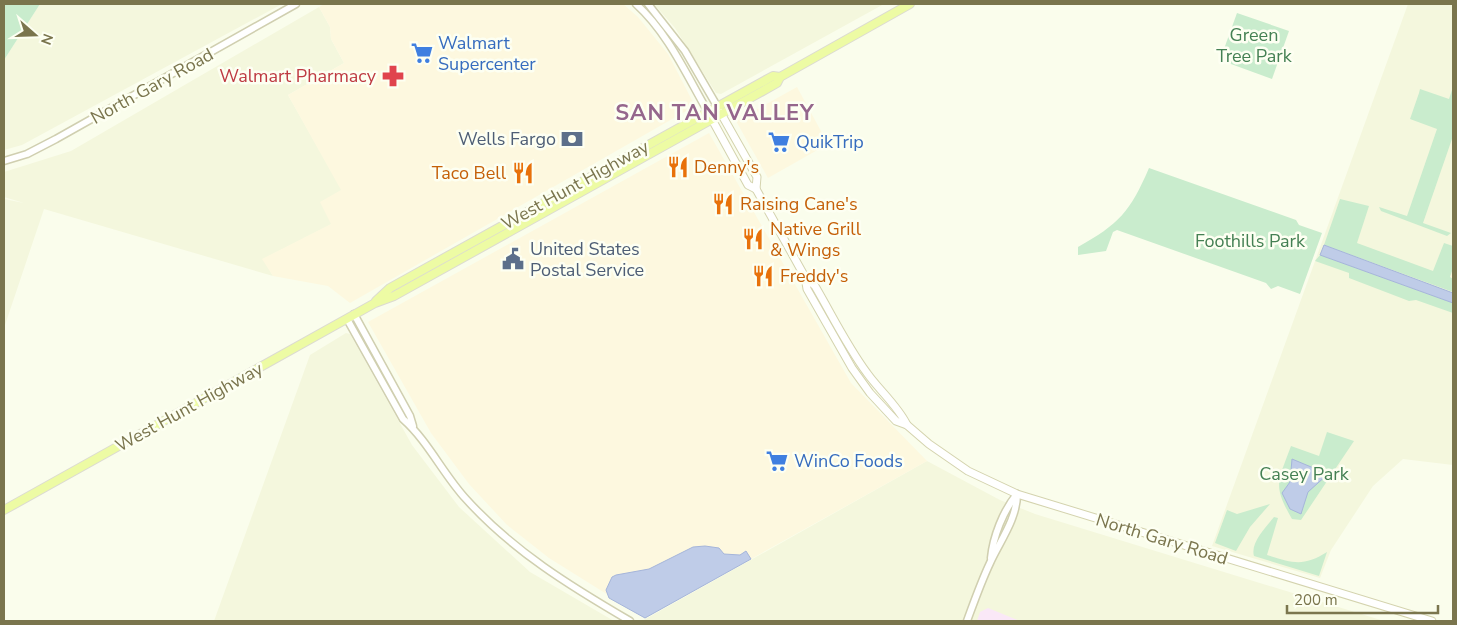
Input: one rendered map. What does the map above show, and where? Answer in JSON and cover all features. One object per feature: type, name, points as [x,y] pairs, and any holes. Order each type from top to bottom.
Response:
[{"type":"main road","name":"West Hunt Highway","points":[[4,510],[351,317],[375,302],[390,288],[710,115],[773,76],[780,77],[910,4]]},
{"type":"main road","name":"North Gary Road","points":[[719,110],[757,178],[756,189]]},
{"type":"main road","name":"West Hunt Highway","points":[[375,302],[394,296],[451,265],[710,115]]},
{"type":"main road","name":"North Gary Road","points":[[710,115],[748,184],[756,189],[805,277],[807,290],[852,368],[870,393],[896,420],[907,425],[962,467],[1016,494],[1432,621]]},
{"type":"main road","points":[[737,164],[748,172],[754,172]]},
{"type":"main road","points":[[446,257],[451,265]]},
{"type":"street","name":"North Gary Road","points":[[4,161],[27,154],[56,139],[296,4]]},
{"type":"street","name":"North Gary Road","points":[[636,4],[648,15],[666,39],[710,115]]},
{"type":"street","name":"North Gary Road","points":[[648,4],[686,51],[719,110]]},
{"type":"street","points":[[351,317],[403,419],[413,428],[448,479],[508,540],[552,573],[630,621]]},
{"type":"street","points":[[967,621],[990,562],[1000,547],[1016,508],[1016,494]]},
{"type":"shaded area","points":[[40,4],[282,4],[22,145],[4,150],[4,60]]},
{"type":"shaded area","points":[[324,4],[623,4],[638,17],[668,54],[695,106],[350,303],[328,286],[273,276],[262,259],[331,224],[320,202],[341,190],[288,95],[344,63],[331,39],[330,27],[319,7]]},
{"type":"shaded area","points":[[654,4],[884,4],[721,94],[716,93],[675,28]]},
{"type":"shaded area","points":[[1408,4],[1453,4],[1453,465],[1403,459],[1373,486],[1331,550],[1320,578],[1212,546]]},
{"type":"shaded area","points":[[319,7],[330,27],[331,39],[344,63],[288,95],[342,190],[332,224],[263,259],[273,276],[44,209],[4,328],[4,199],[24,203],[4,197],[4,172],[71,151]]},
{"type":"shaded area","points":[[797,87],[828,144],[768,178],[736,121]]},
{"type":"shaded area","points":[[709,133],[851,383],[927,461],[645,618],[549,558],[507,525],[469,484],[431,433],[368,322]]},
{"type":"shaded area","points":[[346,333],[350,334],[412,445],[459,507],[530,572],[614,621],[214,621],[310,355]]},
{"type":"shaded area","points":[[927,461],[1000,500],[1035,514],[1384,621],[642,621]]},
{"type":"shaded area","points":[[988,608],[1020,621],[977,621],[980,612]]},
{"type":"green space","points":[[4,4],[40,4],[4,60]]},
{"type":"green space","name":"Green Tree Park","points":[[1237,13],[1289,31],[1272,79],[1220,60]]},
{"type":"green space","points":[[1453,87],[1453,136],[1423,223],[1451,233],[1447,236],[1381,211],[1379,207],[1407,216],[1437,129],[1410,119],[1420,89],[1449,99]]},
{"type":"green space","name":"Foothills Park","points":[[1149,168],[1296,220],[1299,225],[1322,233],[1300,294],[1278,286],[1271,289],[1266,283],[1117,230],[1113,232],[1106,251],[1078,255],[1078,247],[1104,231],[1122,215],[1136,196]]},
{"type":"green space","points":[[1340,199],[1369,206],[1357,243],[1433,271],[1444,243],[1453,246],[1453,268],[1450,277],[1453,279],[1453,292],[1324,245]]},
{"type":"green space","points":[[1320,255],[1453,303],[1453,313],[1416,300],[1409,301],[1349,278],[1349,273],[1315,261]]},
{"type":"green space","name":"Casey Park","points":[[1327,432],[1354,441],[1301,520],[1292,519],[1279,490],[1280,476],[1291,446],[1319,456]]},
{"type":"green space","points":[[1270,504],[1250,527],[1236,551],[1215,543],[1227,510],[1237,514]]},
{"type":"green space","points":[[1274,517],[1278,518],[1267,555],[1291,562],[1304,562],[1327,552],[1319,576],[1254,556],[1253,551],[1256,541]]},
{"type":"water","points":[[1324,245],[1453,293],[1453,303],[1320,255]]},
{"type":"water","points":[[1292,459],[1328,474],[1308,492],[1301,514],[1290,509],[1282,493],[1290,482]]},
{"type":"water","points":[[693,547],[719,548],[724,554],[740,555],[746,551],[751,559],[645,618],[609,598],[606,590],[612,577],[649,569]]},
{"type":"place","name":"Walmart Supercenter","points":[[422,53]]},
{"type":"place","name":"Walmart Pharmacy","points":[[393,76]]},
{"type":"place","name":"Wells Fargo","points":[[572,139]]},
{"type":"place","name":"QuikTrip","points":[[779,142]]},
{"type":"place","name":"Denny's","points":[[678,167]]},
{"type":"place","name":"Taco Bell","points":[[523,173]]},
{"type":"place","name":"Raising Cane's","points":[[723,204]]},
{"type":"place","name":"Native Grill & Wings","points":[[753,239]]},
{"type":"place","name":"United States Postal Service","points":[[513,259]]},
{"type":"place","name":"Freddy's","points":[[763,276]]},
{"type":"place","name":"WinCo Foods","points":[[777,461]]},
{"type":"district","name":"SAN TAN VALLEY","points":[[715,113]]}]
